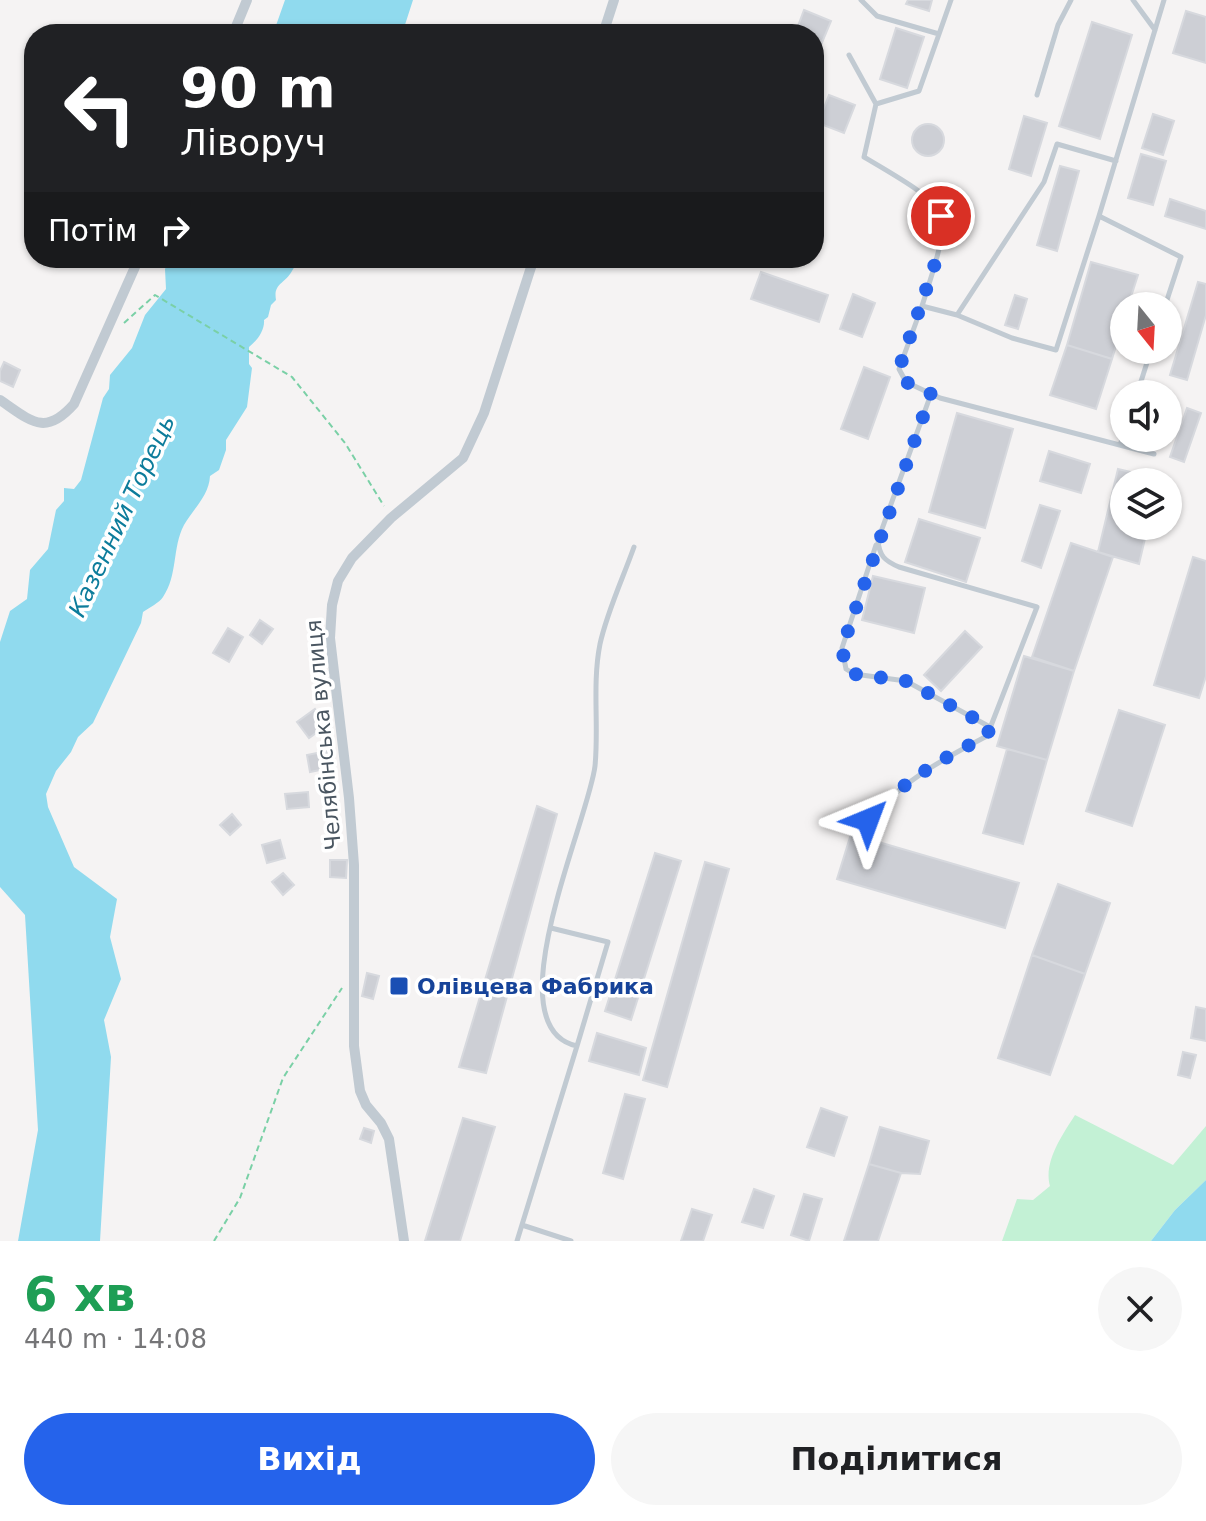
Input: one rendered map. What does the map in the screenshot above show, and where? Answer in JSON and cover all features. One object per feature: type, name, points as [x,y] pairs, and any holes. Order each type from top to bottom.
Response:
[{"type":"street","points":[[237,24],[247,0]]},
{"type":"street","points":[[606,24],[614,0]]},
{"type":"street","points":[[0,400],[34,422],[57,422],[74,404],[135,268]]},
{"type":"street","name":"Челябінська вулиця","points":[[404,1241],[389,1139],[366,1105],[358,1078],[354,1046],[354,865],[347,770],[330,638],[332,605],[338,581],[352,558],[391,518],[463,458],[484,413],[531,268]]},
{"type":"lane","points":[[861,0],[877,16],[939,34]]},
{"type":"lane","points":[[876,104],[919,91],[951,0]]},
{"type":"lane","points":[[1037,95],[1058,25],[1071,0]]},
{"type":"lane","points":[[1133,0],[1155,30]]},
{"type":"lane","points":[[922,306],[1056,350],[1164,0]]},
{"type":"lane","points":[[849,55],[876,104],[864,157],[920,190],[941,216],[941,246],[899,369],[906,382],[931,394],[1110,442]]},
{"type":"lane","points":[[957,315],[1044,182],[1057,144],[1116,161]]},
{"type":"lane","points":[[1099,216],[1181,257],[1170,292]]},
{"type":"lane","points":[[931,394],[842,648],[846,669],[854,674],[906,681],[990,727]]},
{"type":"lane","points":[[1146,452],[1154,454]]},
{"type":"lane","points":[[868,820],[888,797],[942,759],[987,736],[1037,607],[887,562],[879,553],[878,540]]},
{"type":"lane","points":[[577,1046],[555,1036],[545,1015],[541,984],[551,928],[595,767],[600,645],[634,547]]},
{"type":"lane","points":[[517,1241],[608,942],[551,928]]},
{"type":"lane","points":[[522,1225],[571,1241]]},
{"type":"path","points":[[103,336],[115,330],[155,295],[256,353],[292,377],[345,443],[391,518]]},
{"type":"path","points":[[214,1241],[240,1198],[292,1061],[353,970]]},
{"type":"green space","points":[[1075,1115],[1173,1165],[1206,1126],[1206,1180],[1175,1210],[1151,1241],[1002,1241],[1017,1199],[1033,1200],[1050,1186],[1052,1158]]},
{"type":"water","points":[[285,0],[413,0],[405,24],[277,24]]},
{"type":"water","name":"Казенний Торець","points":[[294,268],[278,287],[276,300],[264,320],[260,335],[249,347],[249,364],[252,368],[247,407],[226,440],[219,470],[210,476],[204,496],[180,534],[168,589],[159,601],[143,612],[141,623],[93,723],[78,737],[56,771],[46,794],[48,807],[74,867],[117,899],[110,937],[121,979],[104,1020],[111,1057],[100,1241],[18,1241],[38,1130],[25,915],[0,887],[0,642],[10,611],[27,599],[30,570],[48,549],[56,510],[64,501],[64,488],[74,489],[81,480],[103,398],[109,389],[110,375],[132,348],[145,315],[166,289],[165,269]]},
{"type":"water","points":[[1206,1180],[1206,1241],[1151,1241],[1175,1210]]},
{"type":"building","points":[[908,0],[932,0],[929,11],[906,4]]},
{"type":"building","points":[[804,10],[831,21],[824,38],[824,24],[799,24]]},
{"type":"building","points":[[1186,11],[1206,17],[1206,63],[1173,53]]},
{"type":"building","points":[[1092,22],[1132,35],[1100,139],[1059,126]]},
{"type":"building","points":[[896,28],[924,37],[907,88],[880,79]]},
{"type":"building","points":[[829,95],[855,105],[844,133],[824,125],[824,108]]},
{"type":"building","points":[[1153,114],[1174,121],[1163,155],[1142,148]]},
{"type":"building","points":[[1024,116],[1047,123],[1031,176],[1009,169]]},
{"type":"building","points":[[928,124],[939,129],[944,140],[939,151],[928,156],[917,151],[912,140],[917,129]]},
{"type":"building","points":[[1141,154],[1166,161],[1153,205],[1128,198]]},
{"type":"building","points":[[1060,166],[1079,171],[1057,251],[1037,245]]},
{"type":"building","points":[[1170,199],[1206,211],[1206,229],[1165,216]]},
{"type":"building","points":[[1091,262],[1138,275],[1133,292],[1110,292],[1110,358],[1067,345]]},
{"type":"building","points":[[761,272],[828,295],[819,322],[751,299]]},
{"type":"building","points":[[1198,282],[1206,284],[1206,315],[1187,380],[1170,375],[1173,364],[1182,364],[1182,335]]},
{"type":"building","points":[[853,294],[875,303],[862,337],[840,329]]},
{"type":"building","points":[[1015,295],[1027,299],[1018,329],[1005,325]]},
{"type":"building","points":[[1067,345],[1110,358],[1096,409],[1050,395]]},
{"type":"building","points":[[4,362],[20,370],[13,387],[0,381]]},
{"type":"building","points":[[864,367],[890,377],[868,439],[841,429]]},
{"type":"building","points":[[1187,408],[1201,413],[1184,462],[1170,457],[1172,452],[1182,452],[1182,422]]},
{"type":"building","points":[[957,413],[1013,429],[985,528],[929,512]]},
{"type":"building","points":[[1049,451],[1090,464],[1081,493],[1040,481]]},
{"type":"building","points":[[1110,502],[1110,540],[1145,540],[1139,564],[1098,552]]},
{"type":"building","points":[[1040,505],[1060,511],[1041,568],[1022,561]]},
{"type":"building","points":[[919,519],[980,538],[966,582],[905,562]]},
{"type":"building","points":[[1071,543],[1113,557],[1074,671],[1032,657]]},
{"type":"building","points":[[1193,557],[1206,561],[1206,676],[1199,698],[1154,685]]},
{"type":"building","points":[[873,576],[925,588],[914,633],[862,620]]},
{"type":"building","points":[[260,620],[273,629],[262,644],[250,635]]},
{"type":"building","points":[[228,628],[243,637],[229,662],[213,653]]},
{"type":"building","points":[[965,631],[982,647],[941,691],[924,675]]},
{"type":"building","points":[[1024,656],[1074,671],[1047,760],[997,746]]},
{"type":"building","points":[[315,709],[327,725],[309,738],[297,722]]},
{"type":"building","points":[[1119,710],[1165,725],[1132,826],[1086,811]]},
{"type":"building","points":[[1007,749],[1047,760],[1023,844],[983,833]]},
{"type":"building","points":[[327,751],[330,768],[310,772],[307,755]]},
{"type":"building","points":[[308,792],[309,807],[287,809],[285,794]]},
{"type":"building","points":[[537,806],[557,814],[486,1073],[459,1067]]},
{"type":"building","points":[[232,814],[241,825],[230,835],[220,825]]},
{"type":"building","points":[[851,834],[1019,883],[1005,928],[837,879]]},
{"type":"building","points":[[280,840],[285,858],[267,863],[262,845]]},
{"type":"building","points":[[655,853],[681,861],[631,1020],[605,1011]]},
{"type":"building","points":[[330,860],[347,860],[346,878],[330,877]]},
{"type":"building","points":[[705,862],[729,869],[667,1087],[643,1080]]},
{"type":"building","points":[[283,873],[294,885],[283,895],[272,882]]},
{"type":"building","points":[[1058,884],[1110,903],[1085,974],[1032,955]]},
{"type":"building","points":[[1032,955],[1085,974],[1050,1075],[998,1058]]},
{"type":"building","points":[[367,973],[379,976],[373,999],[362,996]]},
{"type":"building","points":[[1196,1007],[1206,1009],[1206,1041],[1191,1038]]},
{"type":"building","points":[[597,1033],[646,1048],[639,1075],[589,1061]]},
{"type":"building","points":[[1183,1052],[1196,1055],[1190,1078],[1178,1075]]},
{"type":"building","points":[[625,1094],[645,1099],[623,1179],[603,1173]]},
{"type":"building","points":[[821,1108],[847,1117],[834,1156],[807,1147]]},
{"type":"building","points":[[463,1118],[495,1127],[460,1241],[425,1241]]},
{"type":"building","points":[[880,1127],[929,1141],[920,1174],[901,1173],[869,1164]]},
{"type":"building","points":[[364,1128],[374,1131],[371,1143],[360,1139]]},
{"type":"building","points":[[869,1164],[901,1173],[878,1241],[844,1241]]},
{"type":"building","points":[[754,1189],[774,1196],[763,1228],[742,1222]]},
{"type":"building","points":[[804,1194],[822,1199],[809,1241],[791,1235]]},
{"type":"building","points":[[692,1209],[712,1215],[703,1241],[681,1241]]},
{"type":"place","name":"Олівцева Фабрика","points":[[399,986]]},
{"type":"route","points":[[868,820],[888,797],[942,759],[987,736],[990,727],[906,681],[854,674],[846,669],[842,657],[842,648],[878,540],[931,394],[906,382],[899,369],[941,246],[941,216]]}]
